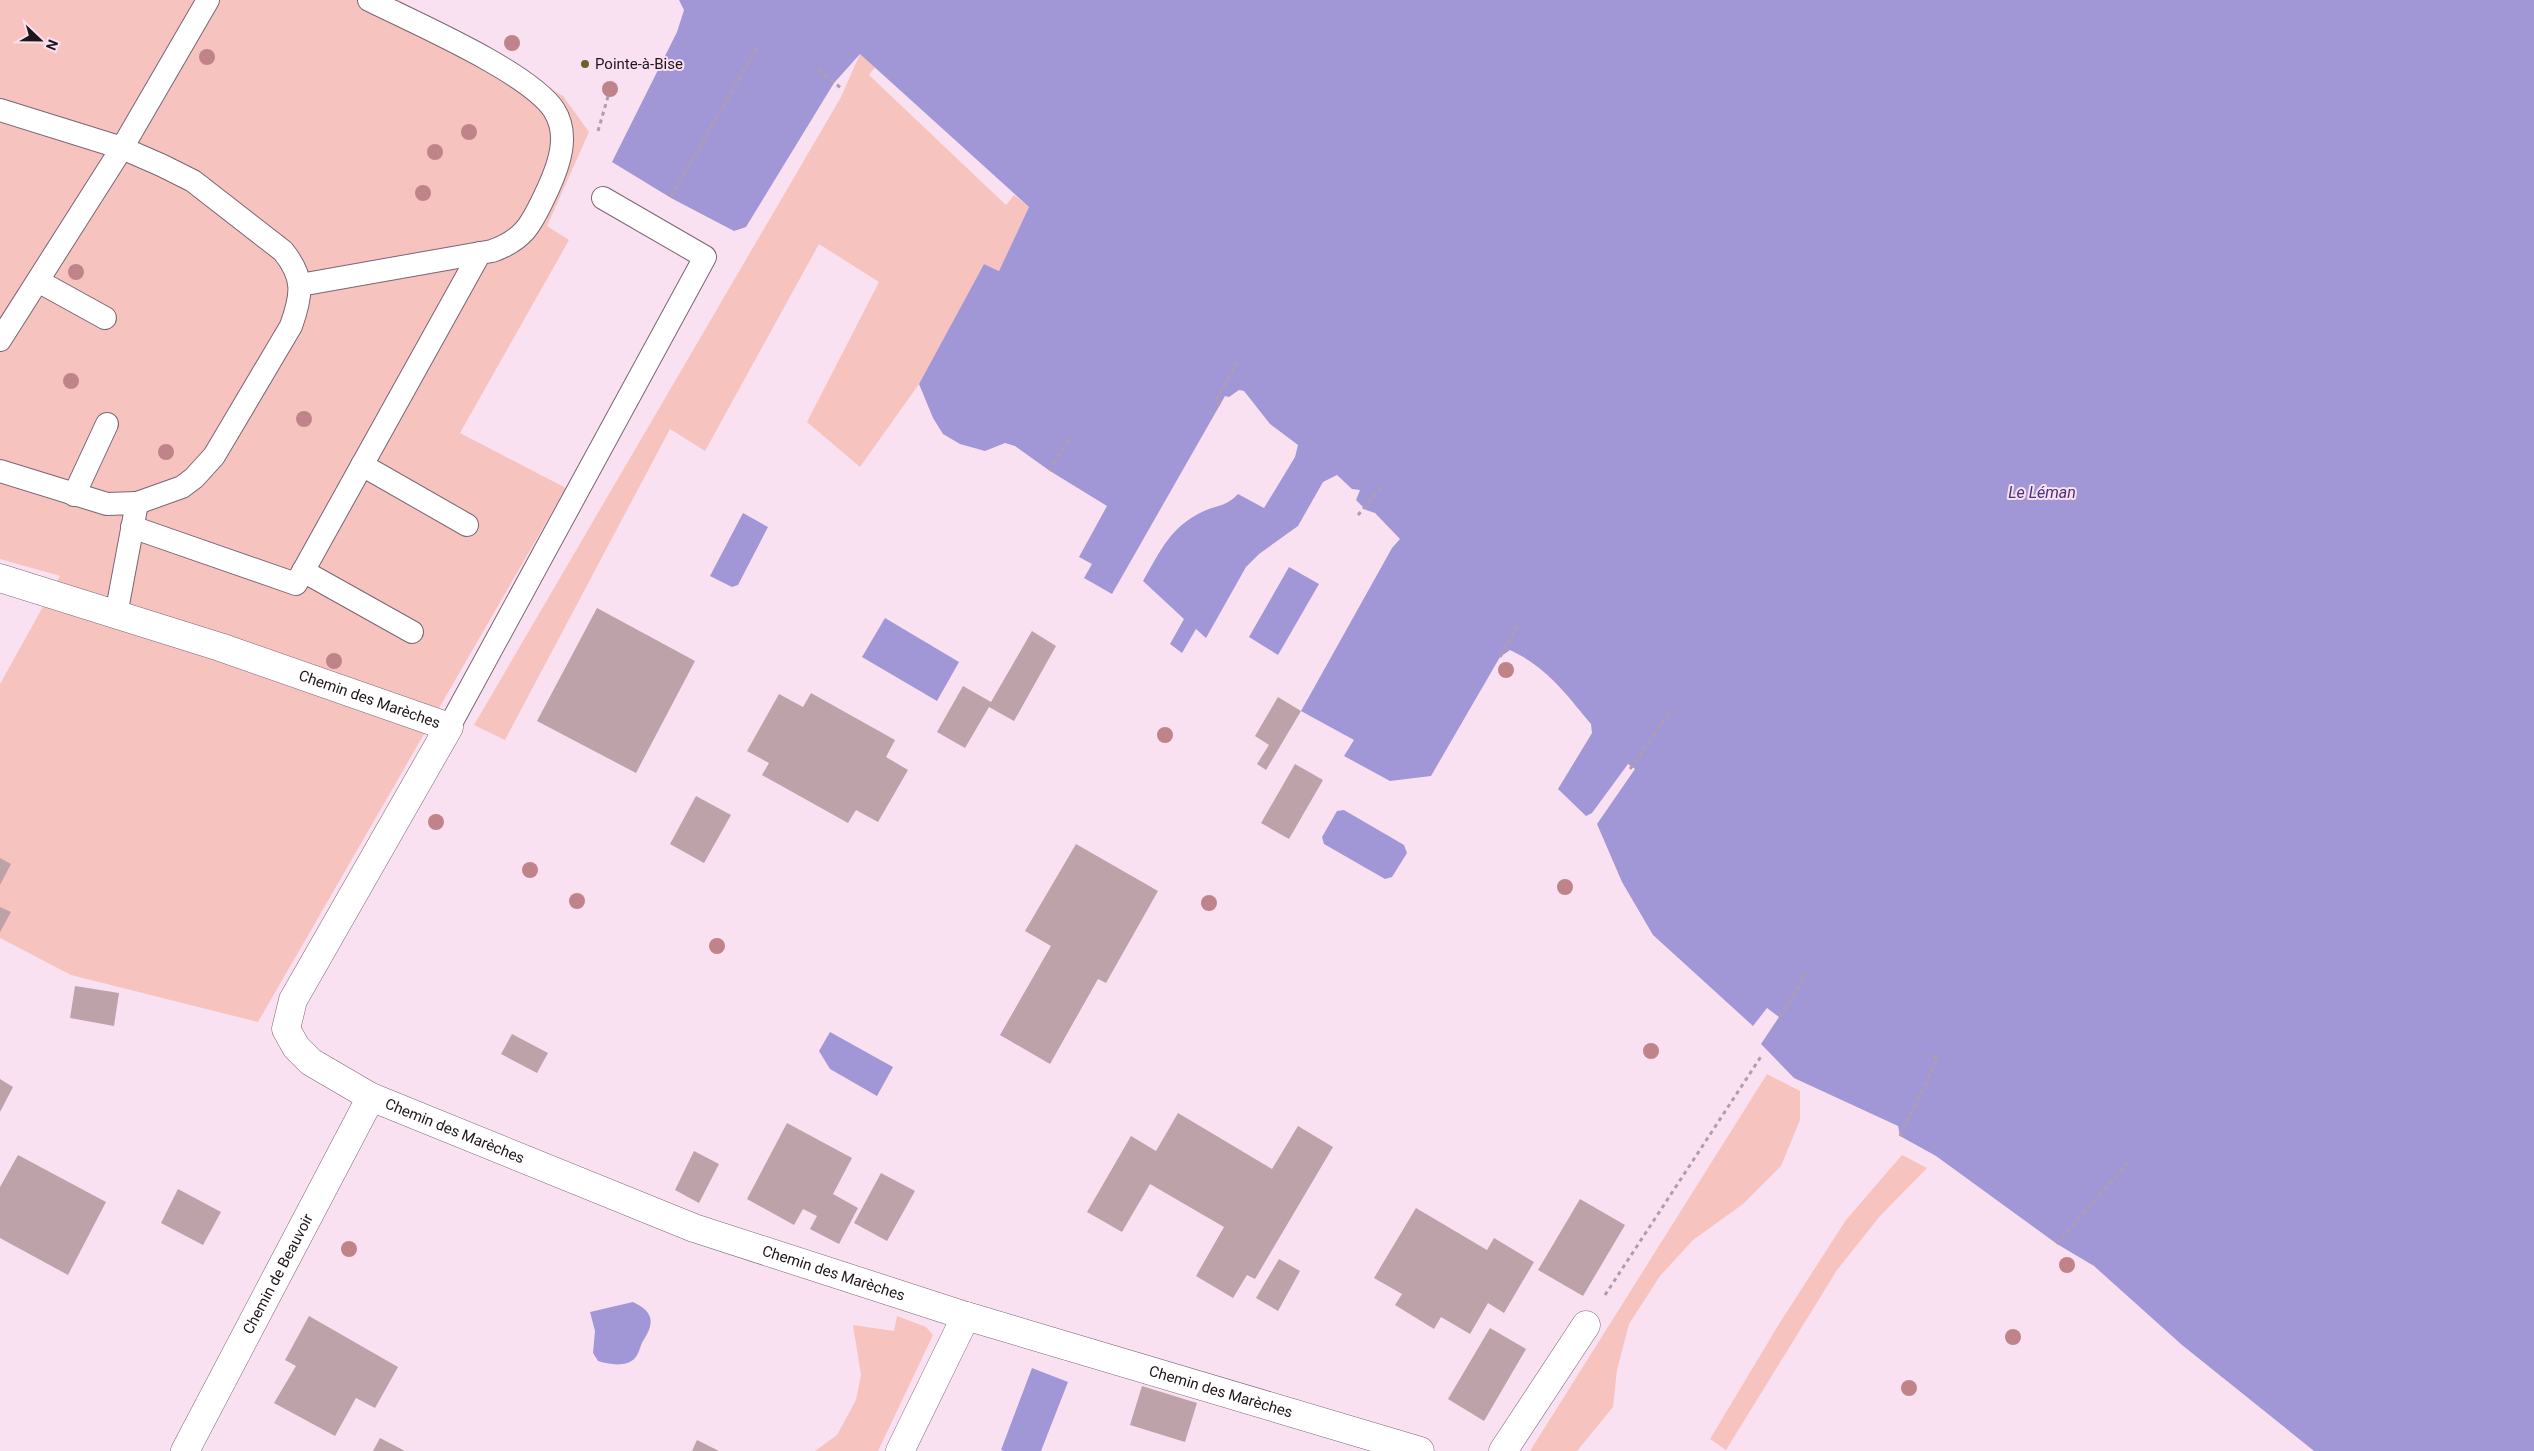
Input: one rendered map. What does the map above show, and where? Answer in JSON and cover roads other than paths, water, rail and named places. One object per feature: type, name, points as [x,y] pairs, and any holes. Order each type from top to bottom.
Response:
[{"type":"street","name":"Chemin des Marèches","points":[[0,578],[247,656],[449,728],[292,1000],[286,1029],[296,1047],[312,1062],[371,1097],[694,1228],[966,1316],[1420,1451]]},
{"type":"street","name":"Chemin de Beauvoir","points":[[185,1451],[371,1097]]},
{"type":"street","points":[[900,1451],[966,1316]]},
{"type":"street","points":[[1503,1451],[1586,1325]]},
{"type":"lane","points":[[0,340],[122,148],[208,0]]},
{"type":"lane","points":[[300,285],[480,253],[510,245],[522,235],[535,216],[559,166],[562,150],[556,115],[553,109],[529,86],[497,66],[369,0]]},
{"type":"lane","points":[[0,110],[122,148],[161,165],[200,187],[283,251],[294,265],[300,285],[299,303],[291,326],[214,456],[194,478],[182,487],[137,503],[107,504],[0,472]]},
{"type":"lane","points":[[449,728],[704,257],[603,198]]},
{"type":"lane","points":[[132,527],[296,584],[480,253]]},
{"type":"lane","points":[[38,281],[104,318]]},
{"type":"lane","points":[[74,495],[107,424]]},
{"type":"lane","points":[[362,465],[467,525]]},
{"type":"lane","points":[[116,615],[137,503]]},
{"type":"lane","points":[[303,571],[412,632]]},
{"type":"water","name":"Le Léman","points":[[679,0],[2534,0],[2534,1451],[2314,1451],[2182,1345],[2094,1266],[2057,1244],[1936,1156],[1900,1136],[1898,1126],[1794,1078],[1761,1044],[1779,1017],[1767,1008],[1753,1026],[1653,935],[1622,882],[1597,824],[1635,769],[1628,764],[1592,813],[1586,816],[1558,789],[1592,733],[1591,724],[1555,682],[1523,657],[1510,650],[1500,657],[1431,776],[1390,781],[1344,756],[1354,740],[1301,711],[1392,548],[1400,539],[1375,513],[1366,510],[1356,500],[1360,490],[1352,489],[1337,475],[1323,482],[1298,526],[1259,554],[1246,567],[1206,638],[1196,629],[1182,653],[1170,644],[1184,619],[1143,581],[1167,540],[1192,517],[1226,503],[1238,494],[1264,508],[1295,457],[1298,445],[1270,424],[1244,391],[1239,390],[1229,397],[1225,396],[1112,594],[1084,578],[1092,564],[1079,557],[1107,506],[1050,471],[1015,446],[1005,443],[985,451],[960,444],[943,434],[933,418],[919,384],[984,264],[999,271],[1029,207],[860,54],[834,83],[746,227],[734,231],[671,198],[612,162],[677,32],[684,10]]},
{"type":"water","points":[[743,513],[768,527],[738,585],[732,587],[710,576]]},
{"type":"water","points":[[1289,567],[1319,584],[1278,655],[1249,637]]},
{"type":"water","points":[[885,618],[959,662],[937,701],[862,657]]},
{"type":"water","points":[[1344,810],[1404,845],[1407,853],[1392,877],[1385,879],[1324,844],[1322,837],[1337,811]]},
{"type":"water","points":[[830,1032],[893,1067],[877,1096],[830,1069],[819,1051]]},
{"type":"water","points":[[633,1302],[649,1314],[651,1323],[636,1356],[631,1361],[622,1364],[598,1361],[593,1353],[595,1331],[590,1312]]},
{"type":"water","points":[[1032,1368],[1068,1382],[1041,1451],[1001,1450]]},
{"type":"place","name":"Pointe-à-Bise","points":[[585,64]]}]
